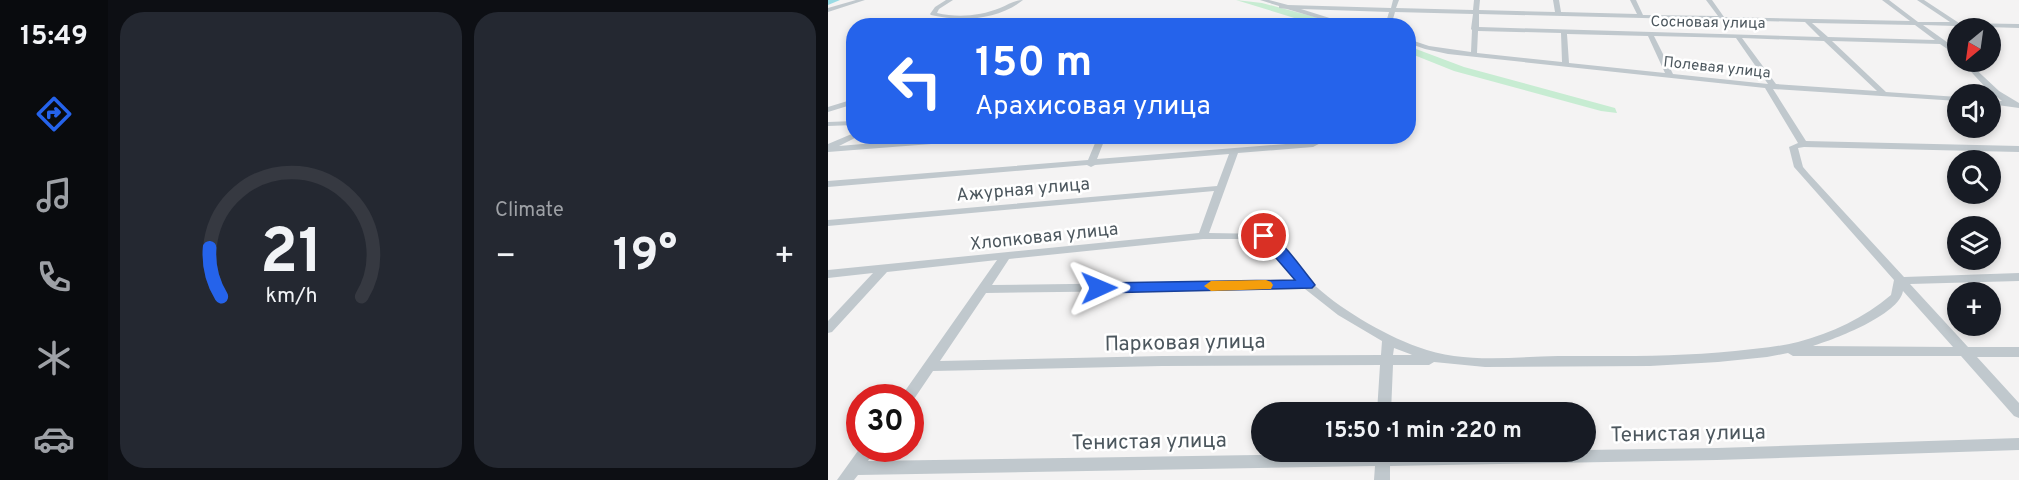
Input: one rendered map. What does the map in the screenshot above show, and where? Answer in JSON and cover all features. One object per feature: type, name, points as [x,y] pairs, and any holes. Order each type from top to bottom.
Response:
[{"type":"street","points":[[828,10],[862,0]]},
{"type":"street","points":[[945,18],[933,15],[937,8],[951,0]]},
{"type":"street","points":[[956,18],[1008,7],[1020,0]]},
{"type":"street","points":[[1263,0],[1322,18]]},
{"type":"street","points":[[1390,18],[1396,0]]},
{"type":"street","points":[[1474,55],[1477,0]]},
{"type":"street","points":[[1556,0],[1559,15]]},
{"type":"street","points":[[1633,0],[1641,17]]},
{"type":"street","points":[[1709,0],[1723,19]]},
{"type":"street","points":[[1885,0],[1947,47]]},
{"type":"street","points":[[1920,0],[1948,18]]},
{"type":"street","points":[[1281,7],[1947,24]]},
{"type":"street","points":[[1807,21],[1886,94]]},
{"type":"street","points":[[2001,26],[2018,27]]},
{"type":"street","name":"Сосновая улица","points":[[1474,29],[1940,42]]},
{"type":"street","points":[[1564,32],[1566,64]]},
{"type":"street","points":[[1650,34],[1670,75]]},
{"type":"street","points":[[1738,37],[1771,86],[1798,146],[1799,167],[2019,412]]},
{"type":"street","name":"Полевая улица","points":[[1417,43],[1427,48],[1474,55],[1771,86],[1947,98]]},
{"type":"street","points":[[1975,72],[1988,85],[2017,105]]},
{"type":"street","points":[[2001,103],[2017,105]]},
{"type":"street","points":[[828,110],[846,104]]},
{"type":"street","points":[[828,124],[846,123]]},
{"type":"street","points":[[828,148],[846,139]]},
{"type":"street","points":[[828,148],[884,144]]},
{"type":"street","points":[[1091,164],[1099,144]]},
{"type":"street","points":[[828,184],[1313,144]]},
{"type":"street","points":[[1798,146],[2019,149]]},
{"type":"street","points":[[1203,236],[1234,151]]},
{"type":"street","name":"Ажурная улица","points":[[828,224],[1221,188]]},
{"type":"street","name":"Хлопковая улица","points":[[828,274],[1203,236],[1264,236],[1278,249],[1307,285]]},
{"type":"street","points":[[917,384],[1006,256]]},
{"type":"street","points":[[828,329],[884,269]]},
{"type":"street","points":[[1899,281],[2019,277]]},
{"type":"street","points":[[1780,351],[1822,338],[1868,317],[1896,297],[1899,281]]},
{"type":"street","points":[[984,289],[1307,285],[1388,338],[1418,353],[1441,360]]},
{"type":"street","points":[[1384,402],[1388,338]]},
{"type":"street","points":[[1780,351],[2019,352]]},
{"type":"street","name":"Парковая улица","points":[[930,366],[1162,361],[1676,361],[1780,351]]},
{"type":"street","name":"Тенистая улица","points":[[1596,454],[1717,454],[2019,444]]},
{"type":"street","name":"Тенистая улица","points":[[850,474],[1251,460]]},
{"type":"street","points":[[1382,480],[1383,462]]},
{"type":"green space","points":[[1236,0],[1262,3],[1319,18],[1294,18]]},
{"type":"green space","points":[[1416,49],[1464,67],[1615,108],[1617,113],[1601,111],[1454,71],[1416,56]]},
{"type":"waterway","points":[[828,3],[836,0]]},
{"type":"slow traffic","points":[[1211,286],[1266,285]]},
{"type":"route","points":[[1099,288],[1307,285],[1278,249],[1264,236]]}]
